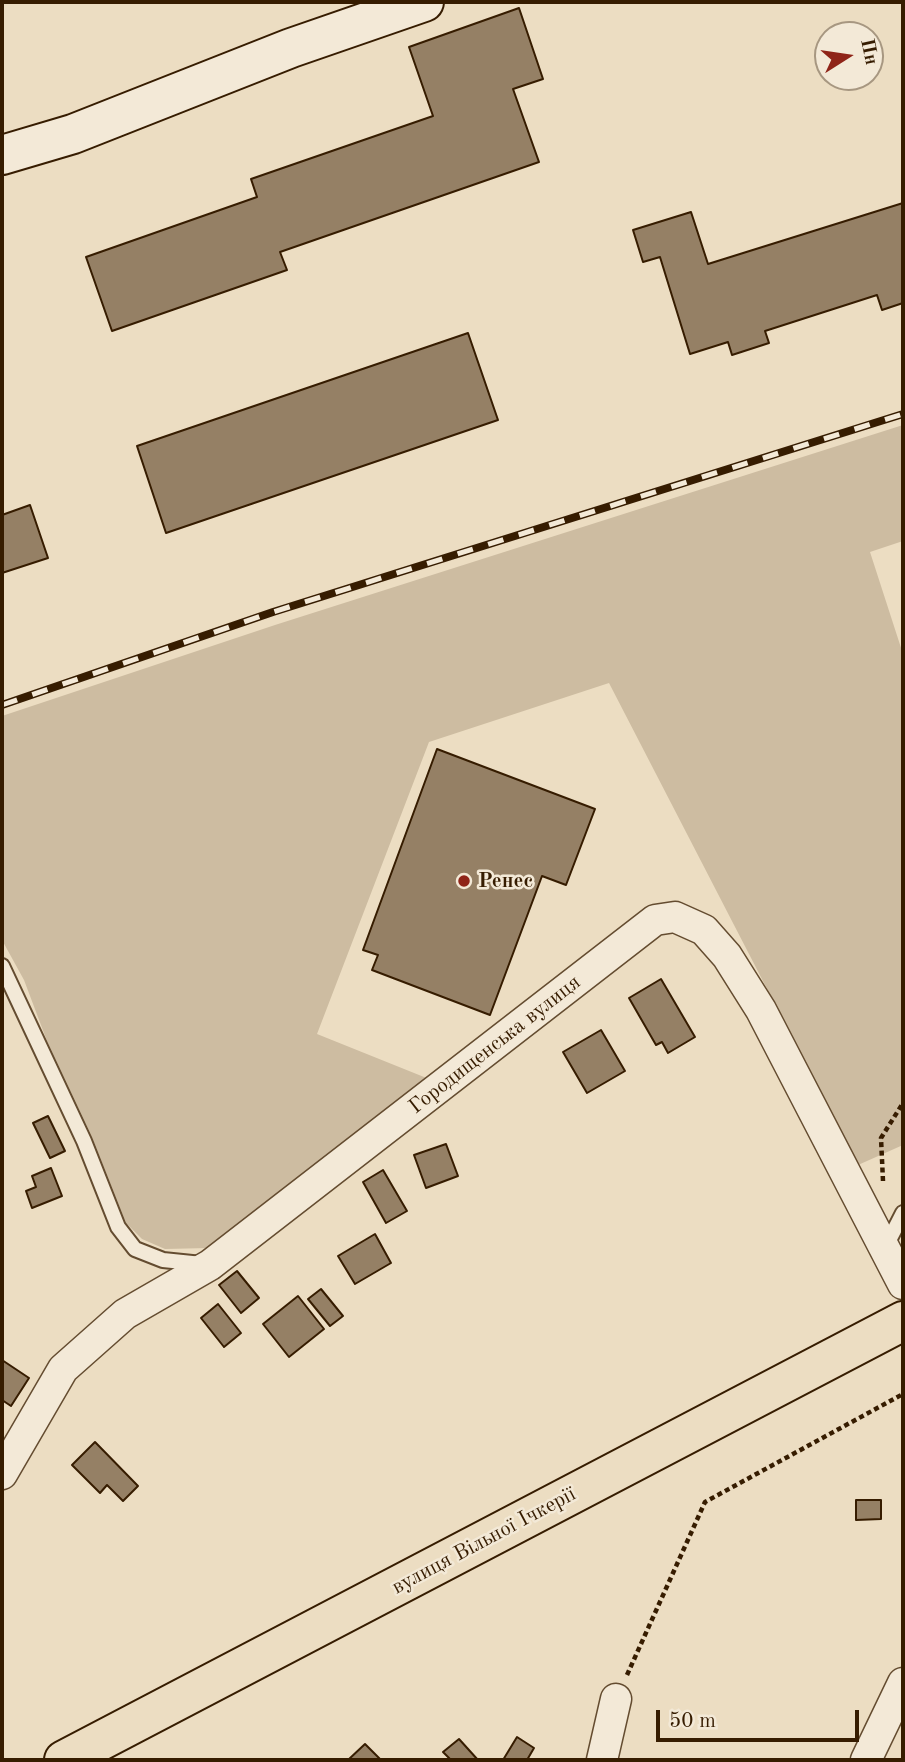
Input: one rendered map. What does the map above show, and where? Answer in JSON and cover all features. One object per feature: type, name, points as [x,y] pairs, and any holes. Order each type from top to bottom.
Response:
[{"type":"main road","name":"вулиця Вільної Ічкерії","points":[[64,1760],[903,1321]]},
{"type":"street","points":[[2,155],[73,134],[290,48],[425,2]]},
{"type":"street","name":"Городищенська вулиця","points":[[2,1474],[63,1369],[125,1314],[210,1265],[655,920],[676,917],[704,930],[727,956],[748,988],[903,1284]]},
{"type":"street","points":[[866,1760],[903,1684]]},
{"type":"street","points":[[602,1760],[616,1699]]},
{"type":"lane","points":[[2,966],[83,1141],[118,1227],[135,1249],[144,1253],[163,1260],[210,1265]]},
{"type":"lane","points":[[885,1249],[903,1213]]},
{"type":"path","points":[[883,1194],[881,1138],[903,1103]]},
{"type":"path","points":[[616,1699],[705,1502],[903,1394]]},
{"type":"shaded area","points":[[903,425],[903,541],[870,552],[903,654],[903,1145],[858,1165],[609,683],[429,742],[317,1034],[429,1079],[209,1248],[165,1249],[142,1239],[126,1223],[92,1137],[47,1041],[24,980],[2,940],[2,716],[275,625]]},
{"type":"building","points":[[519,8],[543,79],[513,89],[539,162],[280,252],[287,270],[112,331],[86,257],[257,197],[251,179],[433,116],[409,47]]},
{"type":"building","points":[[903,203],[903,303],[882,310],[877,295],[765,331],[769,343],[732,355],[728,342],[690,354],[660,257],[643,262],[633,230],[691,212],[708,264]]},
{"type":"building","points":[[468,333],[498,420],[166,533],[137,446]]},
{"type":"building","points":[[30,505],[48,558],[2,573],[2,515]]},
{"type":"building","name":"Ренес","points":[[437,749],[595,809],[566,885],[542,876],[490,1015],[372,970],[378,955],[363,950]]},
{"type":"building","points":[[661,979],[695,1037],[668,1053],[662,1042],[656,1045],[629,998]]},
{"type":"building","points":[[601,1030],[625,1071],[587,1093],[563,1052]]},
{"type":"building","points":[[48,1116],[65,1151],[50,1158],[33,1123]]},
{"type":"building","points":[[446,1144],[458,1176],[426,1188],[414,1155]]},
{"type":"building","points":[[51,1168],[62,1196],[32,1208],[26,1191],[36,1187],[32,1176]]},
{"type":"building","points":[[383,1170],[407,1211],[386,1223],[363,1182]]},
{"type":"building","points":[[375,1234],[391,1263],[355,1284],[338,1256]]},
{"type":"building","points":[[237,1271],[259,1298],[241,1313],[219,1285]]},
{"type":"building","points":[[321,1289],[343,1316],[330,1326],[308,1299]]},
{"type":"building","points":[[298,1296],[324,1329],[289,1357],[263,1324]]},
{"type":"building","points":[[218,1304],[241,1333],[224,1347],[201,1318]]},
{"type":"building","points":[[2,1360],[29,1378],[11,1406],[2,1400]]},
{"type":"building","points":[[95,1442],[138,1486],[123,1501],[107,1485],[100,1493],[72,1465]]},
{"type":"building","points":[[856,1500],[881,1500],[881,1519],[856,1520]]},
{"type":"building","points":[[517,1737],[534,1748],[527,1760],[503,1760]]},
{"type":"building","points":[[459,1739],[478,1760],[451,1760],[443,1752]]},
{"type":"building","points":[[365,1744],[381,1760],[348,1760]]},
{"type":"railway","points":[[2,705],[273,612],[903,414]]},
{"type":"place","name":"Ренес","points":[[464,881]]}]
